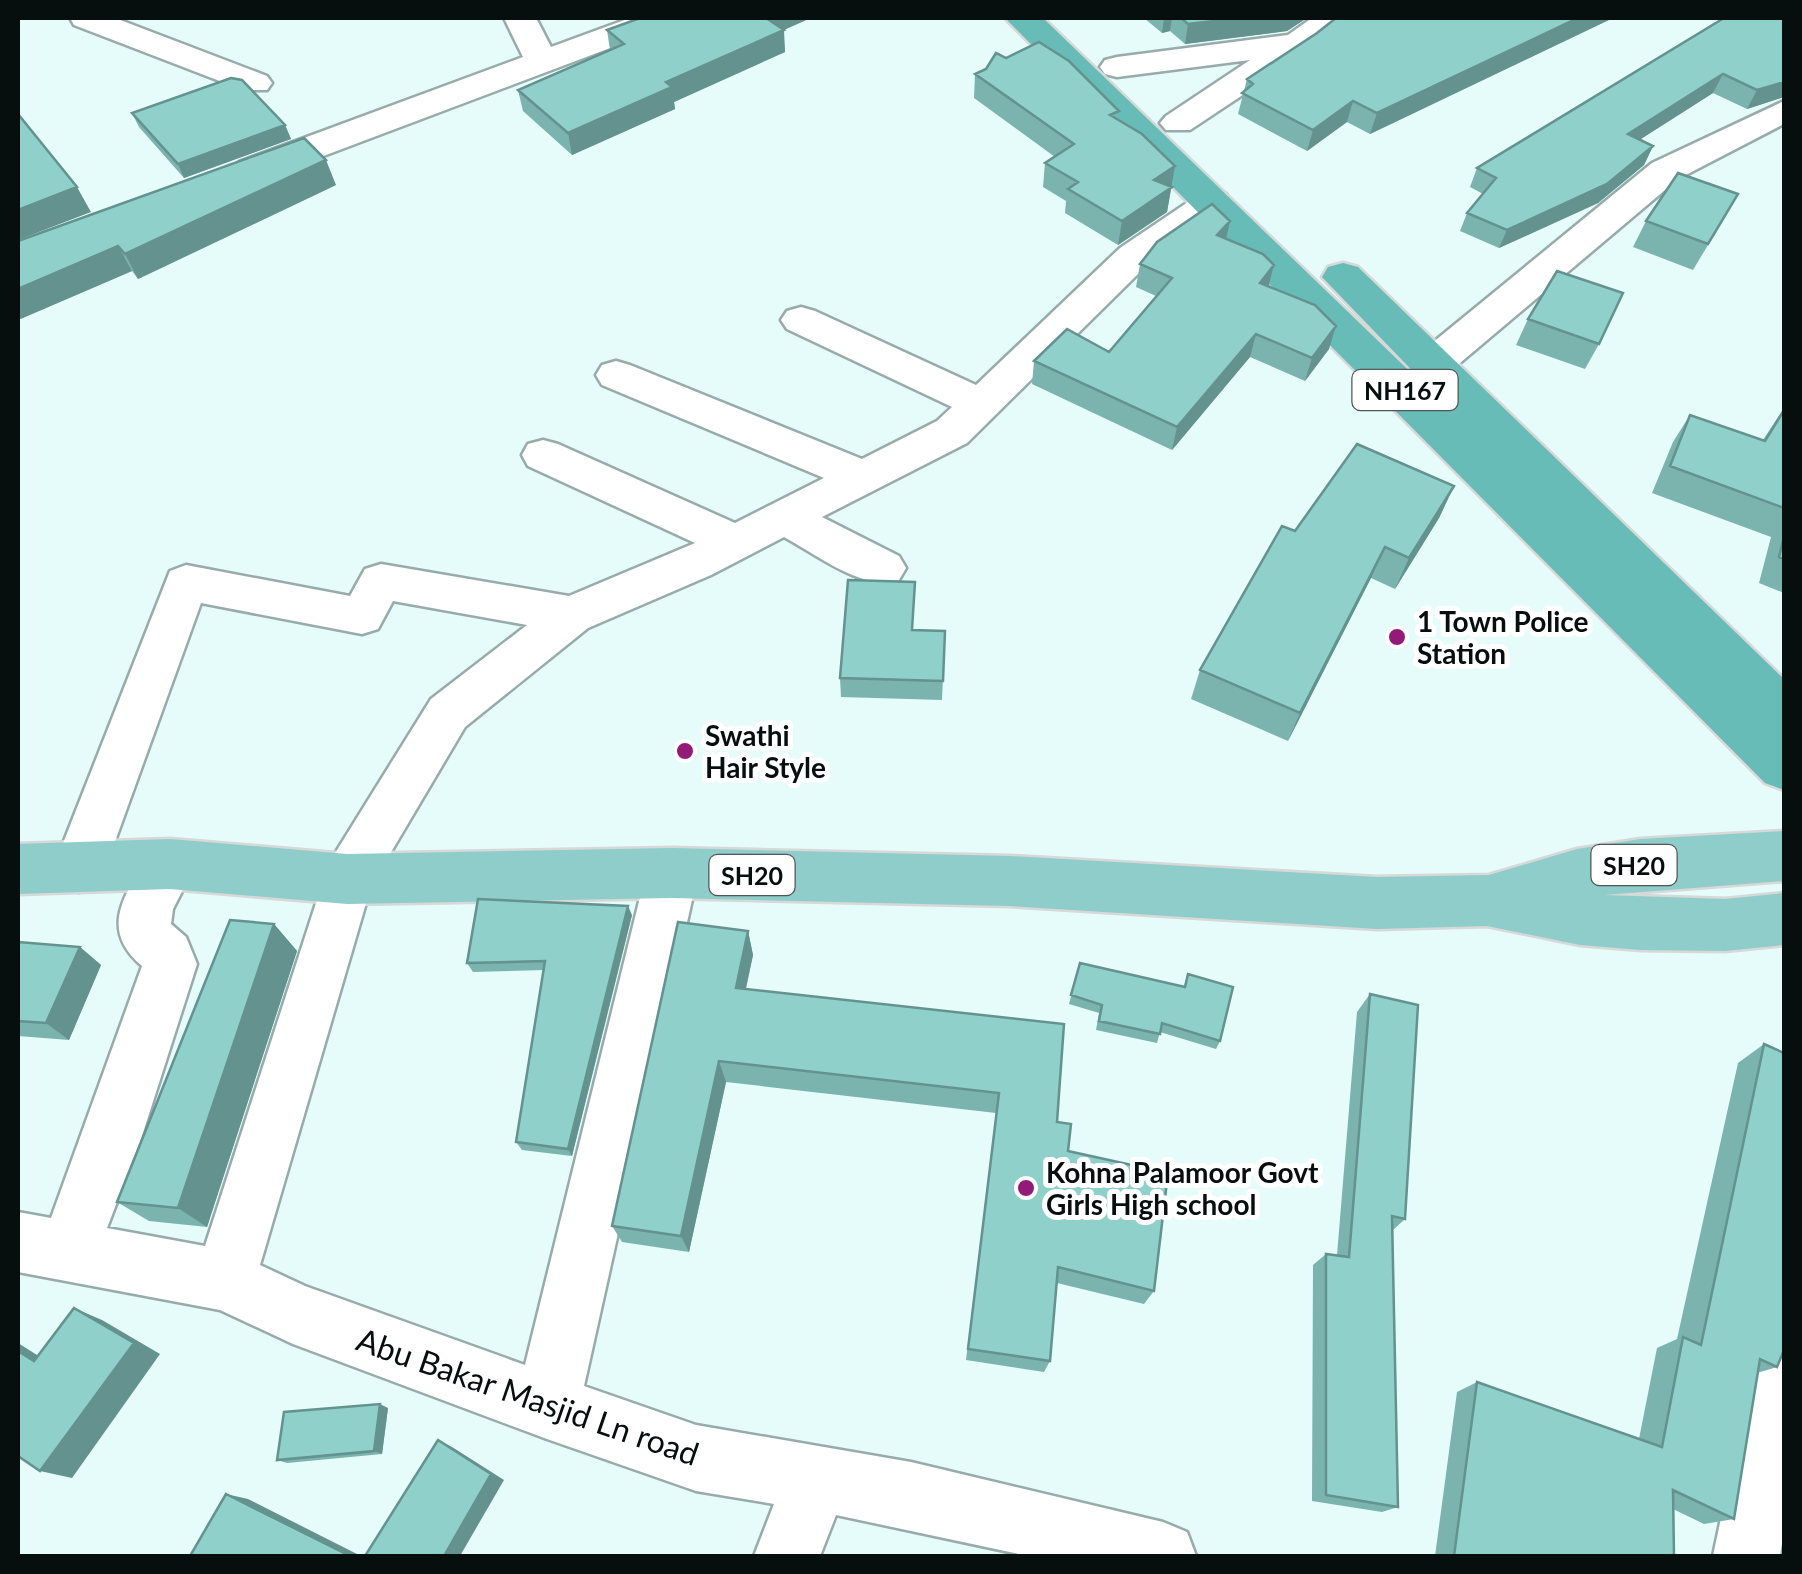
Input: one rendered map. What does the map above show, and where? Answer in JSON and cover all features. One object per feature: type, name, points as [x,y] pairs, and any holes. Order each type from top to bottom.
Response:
[{"type":"highway","name":"NH167","points":[[1023,18],[1784,767]]},
{"type":"highway","name":"NH167","points":[[1068,18],[1434,364],[1784,712]]},
{"type":"main road","name":"SH20","points":[[1487,900],[1576,874],[1640,864],[1784,856]]},
{"type":"main road","name":"SH20","points":[[18,868],[170,864],[346,879],[672,873],[1010,881],[1377,903],[1487,900],[1580,919],[1640,924],[1725,925],[1784,918]]},
{"type":"street","points":[[86,18],[255,83]]},
{"type":"street","points":[[520,18],[542,62]]},
{"type":"street","points":[[215,184],[659,18]]},
{"type":"street","points":[[1178,124],[1333,18]]},
{"type":"street","points":[[1117,67],[1297,44]]},
{"type":"street","points":[[1434,364],[1664,172],[1784,111]]},
{"type":"street","points":[[224,1280],[346,879],[448,713],[572,616],[736,542],[952,432],[1133,257],[1213,202]]},
{"type":"street","points":[[801,320],[981,404]]},
{"type":"street","points":[[616,375],[862,477]]},
{"type":"street","points":[[543,455],[736,542]]},
{"type":"street","points":[[784,518],[883,568]]},
{"type":"street","points":[[79,869],[186,583],[362,616],[381,580],[572,616]]},
{"type":"street","points":[[43,1246],[112,1139],[170,964],[167,954],[143,934],[147,908],[170,864]]},
{"type":"street","points":[[547,1407],[672,873]]},
{"type":"street","name":"Abu Bakar Masjid Ln road","points":[[43,1246],[224,1280],[293,1314],[696,1458],[817,1477],[1163,1556]]},
{"type":"street","points":[[1746,1556],[1784,1371]]},
{"type":"street","points":[[787,1556],[817,1477]]},
{"type":"building","points":[[640,18],[766,18],[784,30],[666,82],[672,87],[568,133],[518,90],[624,44],[607,30]]},
{"type":"building","points":[[1181,18],[1239,18],[1188,24]]},
{"type":"building","points":[[1336,18],[1578,18],[1377,113],[1353,101],[1313,130],[1242,93],[1253,84],[1247,79]]},
{"type":"building","points":[[1724,18],[1784,18],[1784,82],[1757,90],[1723,74],[1628,134],[1653,146],[1607,184],[1507,230],[1467,213],[1496,178],[1477,168]]},
{"type":"building","points":[[1039,42],[1069,61],[1119,111],[1110,115],[1142,134],[1175,166],[1154,180],[1172,187],[1122,221],[1068,189],[1078,182],[1045,163],[1074,144],[975,74],[986,69],[996,53],[1006,58]]},
{"type":"building","points":[[231,78],[242,80],[285,125],[178,164],[132,113]]},
{"type":"building","points":[[18,114],[77,187],[18,210]]},
{"type":"building","points":[[304,138],[326,160],[125,254],[118,246],[18,289],[18,241]]},
{"type":"building","points":[[1678,173],[1738,194],[1708,244],[1646,221]]},
{"type":"building","points":[[1212,204],[1230,221],[1217,235],[1263,254],[1274,265],[1260,283],[1315,305],[1336,326],[1312,358],[1256,334],[1177,427],[1034,361],[1067,329],[1109,352],[1172,278],[1140,264],[1157,242]]},
{"type":"building","points":[[1557,271],[1623,293],[1599,344],[1528,319]]},
{"type":"building","points":[[1784,410],[1784,508],[1670,466],[1690,415],[1765,441]]},
{"type":"building","points":[[1357,444],[1454,486],[1409,558],[1385,547],[1300,713],[1200,670],[1282,526],[1295,531]]},
{"type":"building","points":[[848,580],[915,582],[912,630],[945,631],[943,681],[840,678]]},
{"type":"building","points":[[478,899],[628,906],[568,1149],[516,1142],[545,961],[467,963]]},
{"type":"building","points":[[230,920],[274,924],[178,1208],[117,1202]]},
{"type":"building","points":[[678,922],[748,931],[736,988],[1064,1024],[1057,1122],[1071,1124],[1068,1151],[1168,1173],[1154,1291],[1058,1267],[1050,1361],[968,1349],[999,1093],[719,1061],[681,1236],[612,1226]]},
{"type":"building","points":[[18,942],[80,947],[46,1023],[18,1021]]},
{"type":"building","points":[[1080,963],[1185,987],[1188,974],[1233,987],[1220,1041],[1162,1023],[1160,1034],[1099,1021],[1102,1005],[1071,995]]},
{"type":"building","points":[[1370,994],[1418,1005],[1405,1219],[1392,1216],[1398,1507],[1326,1495],[1326,1254],[1349,1257]]},
{"type":"building","points":[[1764,1044],[1784,1053],[1784,1350],[1777,1367],[1760,1359],[1734,1519],[1673,1490],[1674,1556],[1454,1556],[1477,1382],[1662,1447],[1683,1337],[1701,1345]]},
{"type":"building","points":[[74,1308],[134,1343],[40,1471],[18,1456],[18,1351],[34,1361]]},
{"type":"building","points":[[380,1404],[374,1451],[277,1460],[284,1412]]},
{"type":"building","points":[[438,1440],[491,1474],[444,1556],[365,1556]]},
{"type":"building","points":[[226,1494],[350,1556],[190,1556]]},
{"type":"place","name":"1 Town Police Station","points":[[1397,637]]},
{"type":"place","name":"Swathi Hair Style","points":[[685,751]]},
{"type":"place","name":"Kohna Palamoor Govt Girls High school","points":[[1026,1188]]}]
